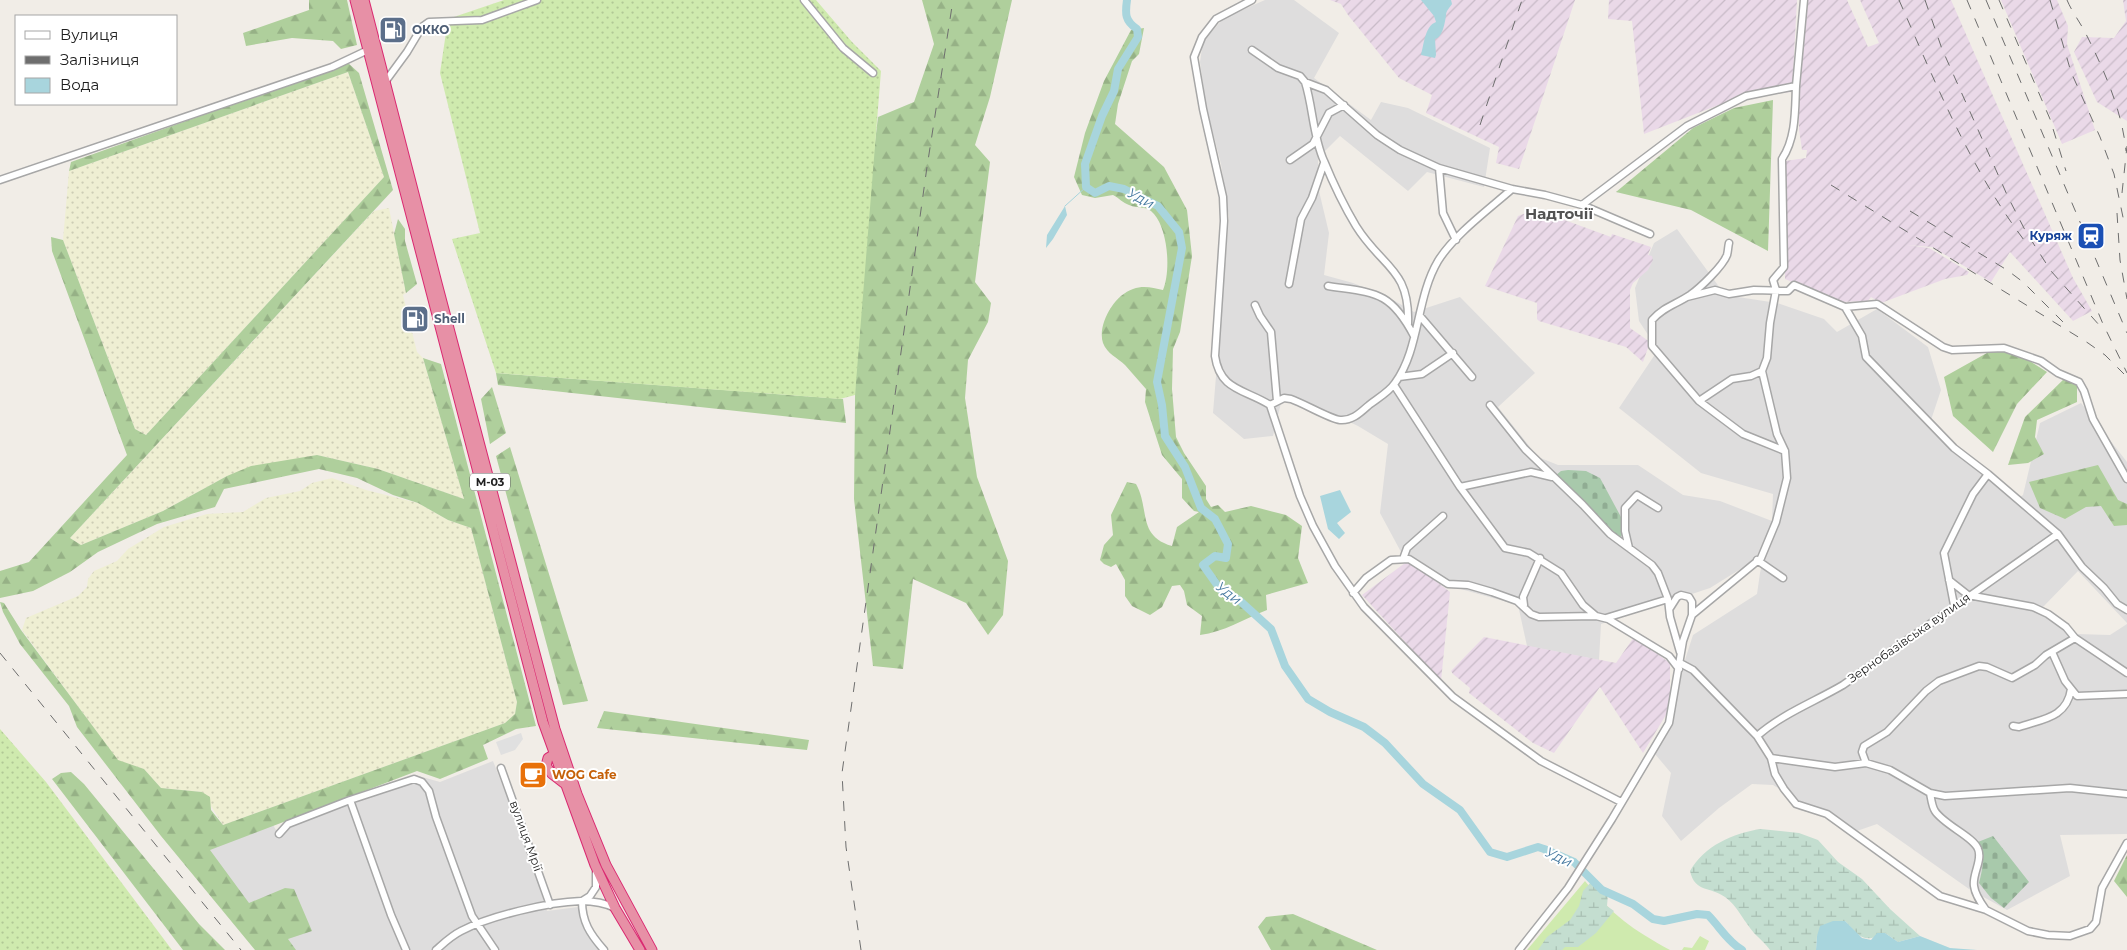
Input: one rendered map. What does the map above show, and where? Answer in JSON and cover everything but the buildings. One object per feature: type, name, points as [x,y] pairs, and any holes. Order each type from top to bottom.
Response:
[{"type":"highway","name":"М-03","points":[[355,0],[494,531],[512,610],[543,722],[594,866],[615,908],[640,950]]},
{"type":"highway","name":"М-03","points":[[364,0],[553,720],[576,794],[606,865],[652,950]]},
{"type":"highway","points":[[555,754],[566,761]]},
{"type":"street","points":[[385,82],[407,52],[422,27],[429,22],[482,20],[537,0]]},
{"type":"street","points":[[804,0],[843,48],[873,73]]},
{"type":"street","points":[[1252,0],[1216,19],[1202,37],[1194,57],[1203,109],[1221,188],[1224,221],[1217,318],[1216,365],[1224,380],[1232,386],[1270,405],[1300,496],[1313,526],[1335,566],[1353,593],[1390,635],[1453,697],[1540,761],[1621,802]]},
{"type":"street","points":[[1692,615],[1760,558],[1776,522],[1787,478],[1784,451],[1762,371],[1767,358],[1770,323],[1776,290],[1773,280],[1784,267],[1782,159],[1788,150],[1795,122],[1796,86],[1804,0]]},
{"type":"street","points":[[0,180],[332,67],[368,50]]},
{"type":"street","points":[[1252,50],[1278,68],[1300,76],[1305,82],[1324,163],[1357,227],[1376,252],[1401,279],[1409,304],[1408,324]]},
{"type":"street","points":[[1305,82],[1326,90],[1377,135],[1400,150],[1439,168],[1512,189],[1545,195],[1582,206],[1650,234]]},
{"type":"street","points":[[1582,206],[1686,126],[1746,96],[1796,86]]},
{"type":"street","points":[[1290,160],[1313,144],[1318,138],[1322,124],[1329,113],[1344,106]]},
{"type":"street","points":[[1289,284],[1301,219],[1312,198],[1324,163]]},
{"type":"street","points":[[1439,168],[1443,213],[1456,240]]},
{"type":"street","points":[[1270,405],[1284,398],[1291,399],[1339,420],[1352,419],[1394,385],[1399,377],[1414,336],[1425,289],[1438,260],[1467,227],[1512,189]]},
{"type":"street","points":[[1729,243],[1728,254],[1700,286],[1687,296],[1667,306],[1652,320],[1652,346],[1699,401],[1744,434],[1784,451]]},
{"type":"street","points":[[1687,296],[1715,290],[1729,294],[1754,290],[1788,291],[1794,285],[1845,307],[1878,304],[1943,347],[1952,350],[2004,348],[2041,361],[2058,373],[2079,382],[2094,419],[2127,479]]},
{"type":"street","points":[[1328,286],[1382,296],[1391,302],[1408,324],[1414,336]]},
{"type":"street","points":[[1255,304],[1260,316],[1271,332],[1277,401]]},
{"type":"street","points":[[1845,307],[1862,336],[1866,357],[1954,448],[1988,474],[2058,534],[2082,567],[2104,588],[2117,604],[2127,610]]},
{"type":"street","points":[[1420,316],[1472,377]]},
{"type":"street","points":[[1399,377],[1422,374],[1453,353]]},
{"type":"street","points":[[1699,401],[1732,379],[1751,376],[1762,371]]},
{"type":"street","points":[[1394,385],[1460,487],[1505,548],[1529,553],[1540,558],[1561,573],[1583,605],[1596,616]]},
{"type":"street","points":[[1490,405],[1520,443],[1610,534],[1652,565],[1658,573],[1668,600],[1670,617],[1680,654]]},
{"type":"street","points":[[1460,487],[1531,472],[1556,478]]},
{"type":"street","points":[[1954,605],[1944,553],[1973,494],[1988,474]]},
{"type":"street","points":[[1629,548],[1625,531],[1625,508],[1638,495],[1658,508]]},
{"type":"street","points":[[1403,559],[1407,548],[1443,516]]},
{"type":"street","name":"Зернобазівська вулиця","points":[[1756,736],[1783,716],[1816,701],[1843,684],[2058,534]]},
{"type":"street","points":[[1524,605],[1523,597],[1540,558]]},
{"type":"street","points":[[1353,593],[1366,578],[1391,560],[1409,559],[1448,584],[1462,584],[1482,588],[1524,605],[1531,614],[1539,617],[1596,616],[1606,618],[1669,656],[1679,666],[1693,670],[1756,736],[1771,758],[1775,774],[1796,804],[1826,814],[1940,896],[1967,906],[1986,910],[2028,931],[2048,935],[2070,936],[2090,929],[2096,922],[2102,888],[2127,843]]},
{"type":"street","points":[[1757,560],[1783,578]]},
{"type":"street","points":[[1949,580],[1968,595],[2033,607],[2048,614],[2066,627],[2075,638],[2127,673]]},
{"type":"street","points":[[1519,950],[1568,888],[1669,723],[1680,654],[1692,615],[1692,602],[1687,596],[1682,595],[1676,597],[1670,608]]},
{"type":"street","points":[[1606,618],[1668,600]]},
{"type":"street","points":[[1866,763],[1862,752],[1864,746],[1887,732],[1931,686],[1954,674],[1979,666],[1987,667],[2012,678],[2075,638]]},
{"type":"street","points":[[2052,652],[2071,689],[2077,696],[2127,694]]},
{"type":"street","points":[[2013,726],[2019,727],[2058,714],[2068,700],[2071,689]]},
{"type":"street","points":[[1771,758],[1835,767],[1866,763],[1890,770],[1930,793],[1950,796],[2070,788],[2127,794]]},
{"type":"street","name":"вулиця Мрії","points":[[501,768],[550,905]]},
{"type":"street","points":[[279,834],[288,824],[350,800],[414,779],[422,782],[429,791],[436,817],[472,916],[495,950]]},
{"type":"street","points":[[1930,793],[1934,810],[1947,824],[1972,841],[1978,849],[1979,855],[1974,878],[1974,890],[1972,900],[1967,906]]},
{"type":"street","points":[[350,800],[391,915],[406,950]]},
{"type":"street","points":[[582,901],[590,896],[596,888],[594,866]]},
{"type":"street","points":[[1974,890],[1986,910]]},
{"type":"street","points":[[582,901],[582,916],[590,934],[604,950]]},
{"type":"street","points":[[436,950],[460,931],[550,905],[582,901],[606,904],[615,908]]},
{"type":"shaded area","points":[[1265,0],[1294,0],[1339,33],[1314,78],[1371,120],[1381,102],[1408,108],[1490,148],[1484,187],[1427,172],[1408,191],[1340,136],[1318,158],[1319,191],[1329,233],[1324,275],[1353,283],[1386,296],[1414,312],[1460,297],[1535,373],[1498,407],[1538,457],[1558,465],[1638,465],[1683,495],[1720,501],[1772,521],[1773,494],[1701,473],[1619,408],[1658,350],[1639,321],[1635,288],[1654,243],[1677,229],[1725,295],[1777,303],[1824,319],[1837,332],[1877,309],[1928,347],[1941,390],[1929,426],[1944,442],[2014,501],[2023,495],[2040,423],[2081,403],[2127,462],[2127,623],[2078,571],[2043,607],[2076,634],[2110,635],[2127,624],[2127,834],[2060,835],[2070,876],[2007,910],[1969,889],[1877,824],[1854,832],[1825,816],[1799,810],[1783,791],[1773,785],[1752,784],[1719,808],[1681,841],[1662,816],[1671,773],[1655,754],[1676,696],[1693,635],[1757,594],[1771,525],[1755,560],[1710,588],[1601,624],[1599,660],[1527,646],[1518,605],[1450,586],[1401,552],[1380,513],[1388,444],[1358,426],[1299,398],[1281,403],[1273,436],[1244,439],[1213,413],[1229,217],[1221,164],[1206,106],[1200,62],[1203,41],[1224,18]]},
{"type":"shaded area","points":[[1330,0],[1575,0],[1519,169],[1496,163],[1499,147],[1426,113],[1432,95],[1399,78],[1341,4]]},
{"type":"shaded area","points":[[1609,0],[1797,0],[1792,92],[1739,97],[1644,134],[1632,21],[1608,19]]},
{"type":"shaded area","points":[[1808,0],[1847,0],[1868,47],[1879,43],[1860,0],[1951,0],[2073,278],[2092,311],[2073,321],[2010,252],[1991,282],[1932,247],[1907,245],[1929,248],[1969,272],[1967,275],[1945,279],[1881,303],[1871,297],[1868,301],[1840,302],[1785,279],[1785,161],[1806,158],[1807,150],[1802,150],[1799,129],[1799,94]]},
{"type":"shaded area","points":[[2001,0],[2057,0],[2068,26],[2067,44],[2095,130],[2062,144]]},
{"type":"shaded area","points":[[2123,0],[2127,0],[2127,121],[2097,102],[2074,52],[2082,37],[2114,38],[2126,21]]},
{"type":"shaded area","points":[[1529,212],[1541,215],[1548,214],[1611,237],[1612,234],[1651,247],[1648,255],[1652,256],[1653,260],[1648,270],[1633,283],[1630,290],[1630,328],[1650,342],[1643,362],[1626,347],[1539,321],[1537,319],[1537,303],[1485,286],[1518,216]]},
{"type":"shaded area","points":[[1409,560],[1450,592],[1441,681],[1362,595]]},
{"type":"shaded area","points":[[1484,637],[1616,663],[1634,637],[1670,663],[1670,708],[1643,753],[1600,687],[1554,753],[1533,743],[1469,693],[1470,688],[1451,671]]},
{"type":"shaded area","points":[[521,733],[523,739],[515,750],[501,755],[496,742]]},
{"type":"shaded area","points":[[493,761],[525,842],[547,911],[578,907],[588,935],[601,950],[290,950],[257,920],[204,849],[270,820],[276,830],[415,775],[440,782]]},
{"type":"green space","points":[[309,0],[347,0],[357,45],[341,49],[333,41],[292,38],[246,46],[243,33],[309,10]]},
{"type":"green space","points":[[504,0],[816,0],[852,42],[881,71],[855,395],[840,399],[496,373],[452,239],[480,233],[440,73],[448,19]]},
{"type":"green space","points":[[922,0],[1012,0],[990,97],[975,145],[990,162],[975,282],[991,303],[988,322],[968,360],[965,398],[977,477],[1008,561],[1003,615],[988,635],[966,603],[913,579],[903,669],[873,666],[854,499],[856,302],[878,117],[914,102],[934,44]]},
{"type":"green space","points":[[1144,28],[1139,54],[1132,61],[1118,104],[1115,124],[1164,167],[1187,210],[1192,256],[1180,332],[1173,349],[1172,389],[1176,437],[1184,453],[1206,486],[1206,499],[1211,507],[1218,505],[1225,512],[1251,506],[1286,515],[1302,526],[1298,558],[1308,583],[1266,595],[1267,610],[1226,628],[1200,635],[1202,616],[1187,605],[1184,591],[1180,585],[1172,586],[1162,607],[1150,615],[1132,606],[1125,596],[1125,580],[1116,564],[1111,567],[1100,560],[1104,545],[1113,535],[1111,515],[1127,482],[1136,484],[1149,529],[1154,536],[1172,546],[1177,527],[1199,512],[1194,511],[1182,498],[1182,479],[1162,455],[1145,402],[1146,389],[1125,365],[1107,350],[1102,336],[1105,320],[1119,297],[1126,292],[1141,287],[1163,290],[1167,272],[1167,251],[1159,221],[1148,209],[1129,205],[1113,195],[1095,198],[1082,195],[1074,177],[1085,133],[1104,81],[1131,30]]},
{"type":"green space","points":[[348,63],[359,73],[393,190],[70,538],[81,545],[163,511],[227,476],[251,466],[317,455],[378,469],[464,499],[423,358],[441,364],[536,726],[516,729],[483,745],[488,759],[440,779],[417,771],[210,850],[249,903],[285,888],[294,889],[312,931],[288,939],[296,950],[255,950],[161,836],[77,727],[69,706],[20,644],[3,612],[0,602],[4,603],[21,630],[118,760],[144,769],[161,788],[202,792],[210,797],[211,810],[223,825],[505,723],[515,714],[517,702],[471,528],[448,520],[418,503],[393,495],[357,478],[319,469],[224,489],[215,507],[157,524],[98,552],[70,572],[33,591],[0,598],[0,571],[29,562],[127,455],[52,251],[51,237],[63,240],[135,429],[146,435],[384,177],[348,72],[69,171],[71,162]]},
{"type":"green space","points":[[348,72],[384,177],[146,435],[135,429],[63,240],[69,171]]},
{"type":"green space","points":[[1773,100],[1768,251],[1691,210],[1616,192],[1693,128],[1734,108]]},
{"type":"green space","points":[[389,208],[406,293],[403,295],[417,352],[423,358],[464,499],[378,469],[317,455],[227,476],[163,511],[81,545],[70,538],[374,211]]},
{"type":"green space","points":[[398,219],[405,229],[405,241],[417,284],[406,293],[394,234]]},
{"type":"green space","points":[[2003,344],[2047,372],[2017,404],[1993,452],[1953,416],[1944,377]]},
{"type":"green space","points":[[496,373],[843,399],[846,423],[498,385]]},
{"type":"green space","points":[[2066,377],[2077,383],[2077,402],[2037,420],[2035,437],[2044,454],[2028,463],[2008,465],[2025,417]]},
{"type":"green space","points":[[492,387],[506,433],[490,444],[481,399]]},
{"type":"green space","points":[[510,447],[588,701],[563,705],[496,456]]},
{"type":"green space","points":[[2098,465],[2118,500],[2127,504],[2127,525],[2114,526],[2101,506],[2086,507],[2065,519],[2040,508],[2029,482]]},
{"type":"green space","points":[[1561,471],[1586,471],[1600,478],[1621,517],[1623,533],[1620,538],[1617,539],[1555,476]]},
{"type":"green space","points":[[332,478],[366,490],[418,503],[448,520],[471,528],[517,702],[515,714],[505,723],[223,825],[202,792],[161,788],[144,769],[118,761],[22,630],[26,618],[78,596],[87,587],[88,579],[94,571],[117,561],[128,549],[164,527],[207,514],[243,512],[266,498],[300,491],[312,483]]},
{"type":"green space","points":[[604,711],[809,740],[807,750],[597,728]]},
{"type":"green space","points":[[0,729],[46,782],[172,950],[0,950]]},
{"type":"green space","points":[[71,772],[84,784],[199,924],[225,950],[183,950],[52,779],[61,773]]},
{"type":"green space","points":[[1761,829],[1799,833],[1818,840],[1838,862],[1862,879],[1890,909],[1920,936],[1898,942],[1885,933],[1867,938],[1858,935],[1845,921],[1834,921],[1817,936],[1816,950],[1770,950],[1750,929],[1729,900],[1699,886],[1692,878],[1690,871],[1703,854],[1720,842],[1730,837]]},
{"type":"green space","points":[[1993,836],[2029,882],[2004,908],[1991,898],[1979,883],[1983,862],[1978,842]]},
{"type":"green space","points":[[2127,855],[2127,897],[2114,881]]},
{"type":"green space","points":[[1585,881],[1614,913],[1670,950],[1527,950]]},
{"type":"green space","points":[[1591,882],[1608,894],[1607,906],[1614,911],[1596,933],[1578,947],[1565,947],[1562,950],[1538,950],[1547,937],[1570,920],[1579,906],[1583,891]]},
{"type":"green space","points":[[1293,914],[1377,950],[1271,950],[1258,927],[1266,917]]},
{"type":"green space","points":[[1700,936],[1709,941],[1705,950],[1682,950],[1684,947],[1692,948]]},
{"type":"water","points":[[1421,0],[1451,0],[1452,4],[1447,12],[1442,32],[1435,39],[1435,58],[1421,55],[1427,31],[1436,22],[1434,16]]},
{"type":"water","points":[[1065,206],[1067,215],[1046,248],[1047,235]]},
{"type":"water","points":[[1340,490],[1351,512],[1337,523],[1345,533],[1339,539],[1328,529],[1320,496]]},
{"type":"water","points":[[1833,921],[1845,921],[1862,938],[1871,940],[1877,933],[1885,933],[1898,942],[1920,936],[1950,948],[1977,950],[1816,950],[1820,926]]},
{"type":"waterway","name":"Уди","points":[[1127,0],[1127,17],[1130,23],[1137,29],[1138,37],[1118,69],[1114,91],[1102,116],[1085,164],[1086,187],[1095,193],[1109,186],[1124,189],[1158,206],[1179,232],[1182,248],[1157,382],[1162,405],[1165,436],[1185,467],[1201,508],[1215,519],[1228,544],[1226,558],[1215,556],[1203,565],[1220,589],[1239,600],[1271,629],[1285,666],[1308,699],[1330,712],[1364,727],[1385,743],[1423,784],[1460,810],[1490,852],[1507,857],[1538,847],[1544,849],[1574,862],[1602,890],[1633,904],[1653,919],[1664,921],[1697,914],[1708,915],[1728,938],[1742,950]]},
{"type":"waterway","points":[[1065,206],[1086,187]]},
{"type":"railway","points":[[861,950],[846,847],[842,773],[927,167],[953,0]]},
{"type":"railway","points":[[1480,125],[1522,0]]},
{"type":"railway","points":[[1899,0],[1941,95],[1972,157],[2007,216],[2027,244]]},
{"type":"railway","points":[[1925,0],[1942,49],[2008,197],[2026,232],[2051,271],[2100,326]]},
{"type":"railway","points":[[1967,0],[2103,324],[2127,373]]},
{"type":"railway","points":[[1986,0],[2127,333]]},
{"type":"railway","points":[[1999,0],[2050,119],[2066,171]]},
{"type":"railway","points":[[2050,0],[2071,72],[2114,174],[2124,222]]},
{"type":"railway","points":[[2067,0],[2106,76],[2121,120],[2126,151]]},
{"type":"railway","points":[[2122,193],[2127,146]]},
{"type":"railway","points":[[1831,185],[2088,343],[2105,355],[2124,374]]},
{"type":"railway","points":[[1910,211],[2007,270],[2023,282],[2063,322]]},
{"type":"railway","points":[[2117,213],[2120,260],[2127,299]]},
{"type":"railway","points":[[0,653],[241,950]]},
{"type":"place","name":"ОККО","points":[[393,30]]},
{"type":"place","name":"Куряж","points":[[2091,236]]},
{"type":"place","name":"Shell","points":[[415,319]]},
{"type":"place","name":"WOG Cafe","points":[[533,775]]},
{"type":"district","name":"Надточії","points":[[1559,214]]}]
